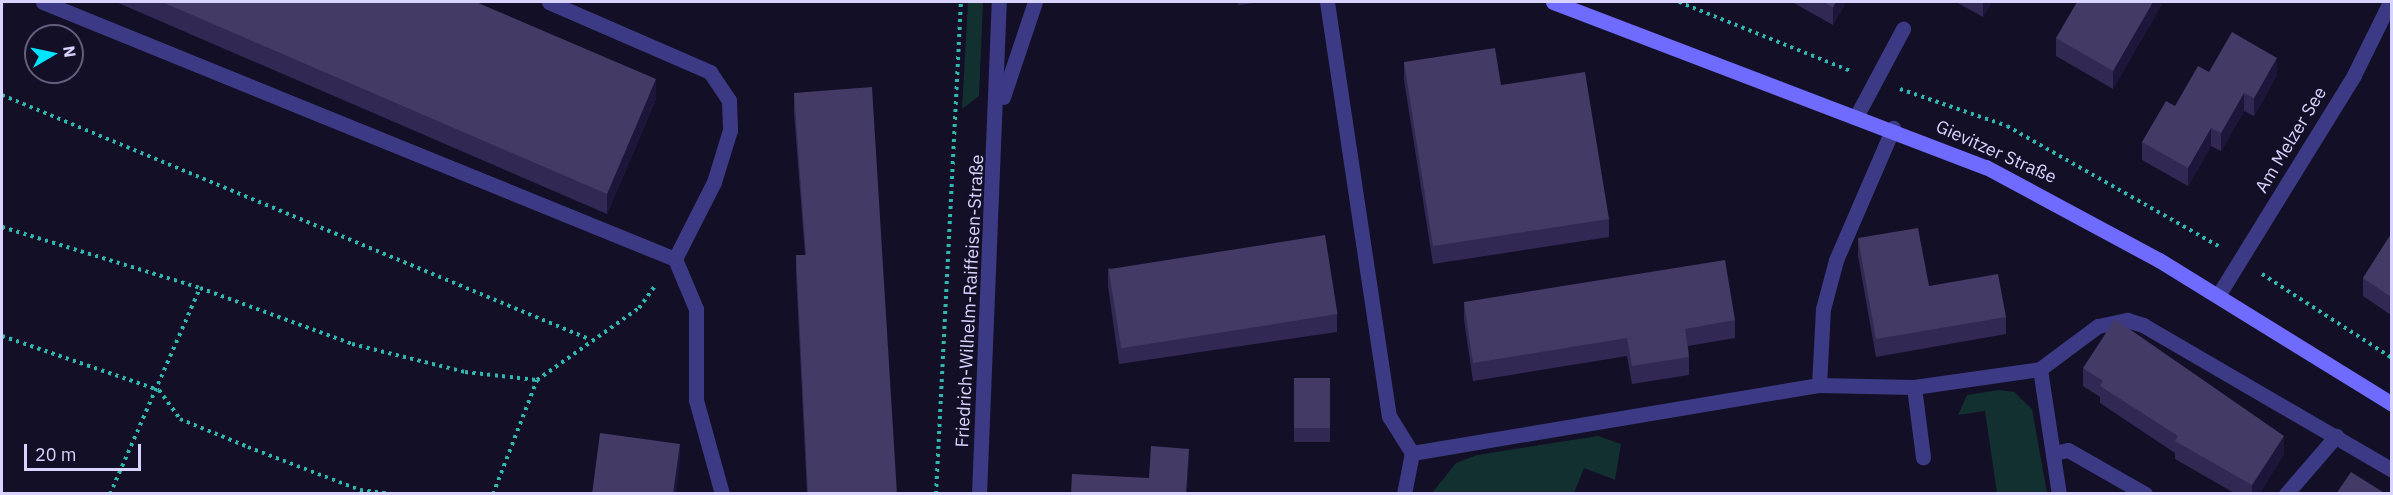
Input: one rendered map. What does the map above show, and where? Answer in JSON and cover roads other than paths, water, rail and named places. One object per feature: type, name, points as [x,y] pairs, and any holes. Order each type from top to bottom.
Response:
[{"type":"main road","name":"Gievitzer Straße","points":[[1553,2],[1893,128],[2068,207],[2219,294],[2391,404]]},
{"type":"street","points":[[43,2],[675,259],[696,309],[696,400],[722,494]]},
{"type":"street","points":[[549,2],[710,72],[729,100],[730,130],[714,182],[675,259]]},
{"type":"street","name":"Friedrich-Wilhelm-Raiffeisen-Straße","points":[[979,494],[998,111],[999,2]]},
{"type":"street","name":"Friedrich-Wilhelm-Raiffeisen-Straße","points":[[998,111],[1035,2]]},
{"type":"street","points":[[1327,2],[1389,416],[1412,453],[1404,494]]},
{"type":"street","name":"Am Melzer See","points":[[2219,294],[2354,75],[2390,2]]},
{"type":"street","points":[[1857,115],[1873,80],[1903,29]]},
{"type":"street","points":[[1819,385],[1823,309],[1836,260],[1893,128]]},
{"type":"street","points":[[1412,453],[1819,385],[1914,387],[2040,369],[2098,326],[2127,320],[2336,436],[2391,470]]},
{"type":"street","points":[[2040,369],[2059,494]]},
{"type":"street","points":[[1914,387],[1923,457]]},
{"type":"street","points":[[2286,494],[2336,436]]},
{"type":"street","points":[[2053,453],[2068,450],[2145,494]]}]
